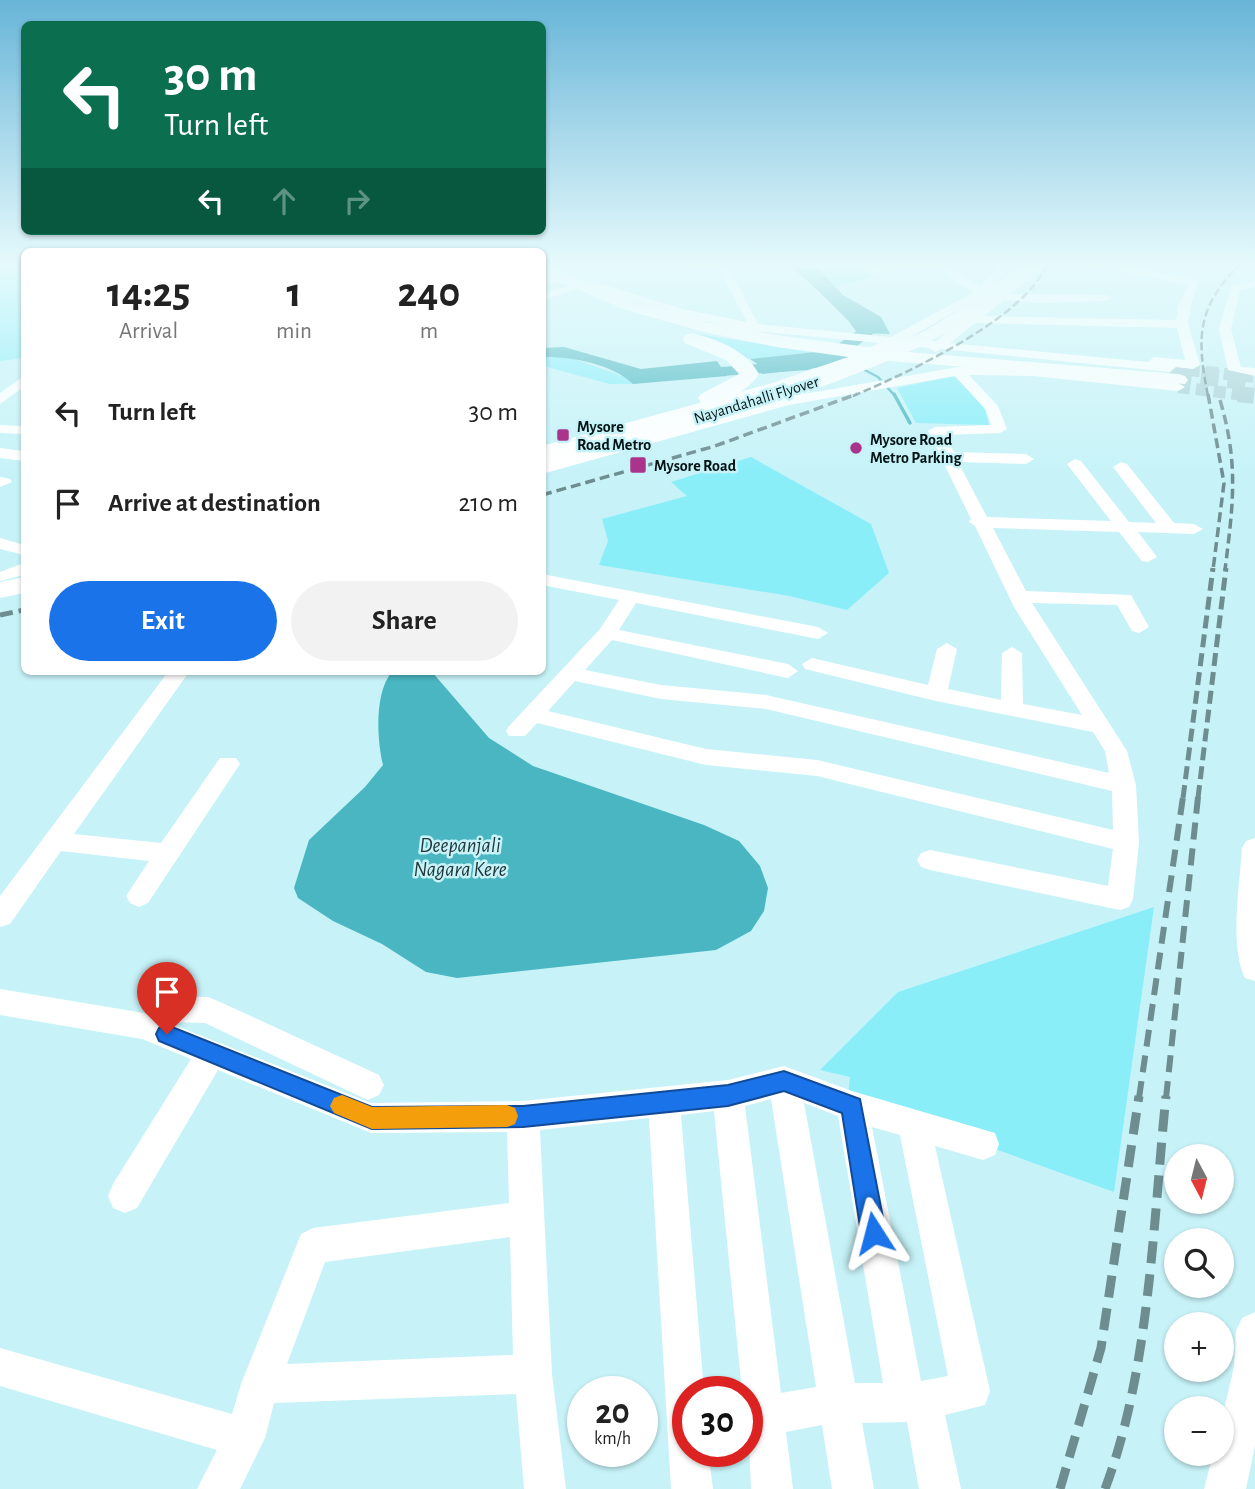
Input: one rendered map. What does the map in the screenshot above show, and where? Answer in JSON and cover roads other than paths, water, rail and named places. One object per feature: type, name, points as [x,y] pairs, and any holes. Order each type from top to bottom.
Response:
[{"type":"highway","points":[[616,430],[726,391],[744,382],[749,374],[746,366],[693,331]]},
{"type":"highway","points":[[721,331],[835,349],[1175,374]]},
{"type":"highway","points":[[731,331],[839,338],[936,348]]},
{"type":"highway","name":"Nayandahalli Flyover","points":[[546,451],[784,388],[862,360],[927,331]]},
{"type":"highway","name":"Nayandahalli Flyover","points":[[546,459],[837,374],[938,331]]},
{"type":"street","points":[[738,331],[745,334],[747,331]]},
{"type":"street","points":[[546,451],[813,375],[846,362],[904,331]]},
{"type":"street","points":[[1134,331],[1140,338]]},
{"type":"street","points":[[1154,331],[1161,336]]},
{"type":"street","points":[[974,342],[1175,374],[1193,365],[1182,331]]},
{"type":"street","points":[[1225,331],[1235,370],[1255,372]]},
{"type":"street","points":[[900,381],[931,366],[936,348],[957,333],[974,342],[1108,370]]},
{"type":"street","points":[[936,348],[1029,355]]},
{"type":"street","points":[[546,468],[787,401],[900,381],[962,374],[1108,370]]},
{"type":"street","points":[[962,374],[1186,390],[1175,374]]},
{"type":"street","points":[[930,860],[1120,899],[1126,843],[1124,785],[1116,751],[1019,597],[978,522],[935,431],[1000,429],[993,409],[962,374]]},
{"type":"street","points":[[813,375],[850,390]]},
{"type":"street","points":[[0,400],[21,382]]},
{"type":"street","points":[[0,429],[21,428]]},
{"type":"street","points":[[0,453],[21,456]]},
{"type":"street","points":[[947,457],[1026,459]]},
{"type":"street","points":[[1075,464],[1148,556]]},
{"type":"street","points":[[1121,467],[1168,527]]},
{"type":"street","points":[[978,522],[1194,529]]},
{"type":"street","points":[[0,542],[21,549]]},
{"type":"street","points":[[546,580],[818,633]]},
{"type":"street","points":[[632,595],[607,633],[524,722],[706,757],[817,768],[1126,843]]},
{"type":"street","points":[[1019,597],[1124,599],[1139,627]]},
{"type":"street","points":[[607,633],[788,671]]},
{"type":"street","points":[[936,694],[947,649]]},
{"type":"street","points":[[1012,653],[1012,708]]},
{"type":"street","points":[[812,664],[936,694],[1099,726]]},
{"type":"street","points":[[569,673],[661,692],[766,702],[1124,785]]},
{"type":"street","points":[[0,916],[177,675]]},
{"type":"street","points":[[139,896],[228,765]]},
{"type":"street","points":[[55,841],[168,853]]},
{"type":"street","points":[[1254,857],[1255,969]]},
{"type":"street","points":[[0,1002],[144,1026],[372,1118],[523,1116],[728,1095],[784,1081],[852,1107],[982,1144]]},
{"type":"street","points":[[170,1009],[208,1010],[368,1085]]},
{"type":"street","points":[[125,1196],[212,1052]]},
{"type":"street","points":[[784,1081],[853,1489]]},
{"type":"street","points":[[728,1095],[752,1376]]},
{"type":"street","points":[[664,1101],[683,1376]]},
{"type":"street","points":[[852,1107],[886,1309],[940,1489]]},
{"type":"street","points":[[523,1116],[534,1374],[545,1489]]},
{"type":"street","points":[[763,1416],[840,1403],[914,1401],[971,1391],[914,1125]]},
{"type":"street","points":[[218,1489],[245,1438],[260,1384],[313,1246],[526,1218]]},
{"type":"street","points":[[1225,1489],[1254,1355]]},
{"type":"street","points":[[0,1367],[245,1438]]},
{"type":"street","points":[[260,1384],[534,1374]]},
{"type":"street","points":[[763,1451],[772,1489]]},
{"type":"street","points":[[690,1467],[692,1489]]},
{"type":"water","points":[[889,331],[890,334],[857,333]]},
{"type":"water","points":[[564,347],[641,369],[717,361],[727,376],[633,384],[603,366],[566,358],[546,357],[546,348]]},
{"type":"water","points":[[816,352],[854,357],[824,367],[762,374],[759,365],[750,359]]},
{"type":"water","name":"Deepanjali Nagara Kere","points":[[390,675],[435,675],[489,738],[533,766],[704,825],[739,841],[760,866],[768,888],[764,911],[751,931],[716,950],[457,978],[426,972],[382,944],[333,921],[298,898],[294,888],[309,840],[365,787],[383,765],[378,717],[386,681]]},
{"type":"waterway","points":[[685,375],[808,365],[837,353],[866,331]]},
{"type":"waterway","points":[[861,368],[878,377],[895,396]]},
{"type":"waterway","points":[[894,394],[910,423]]},
{"type":"tunnel","points":[[1170,368],[1255,377]]},
{"type":"tunnel","points":[[1174,373],[1255,382]]},
{"type":"tunnel","points":[[1178,387],[1253,396]]},
{"type":"tunnel","points":[[1238,394],[1255,396]]},
{"type":"railway","points":[[853,396],[933,358],[978,331]]},
{"type":"railway","points":[[1203,331],[1202,356],[1208,396]]},
{"type":"railway","points":[[546,494],[715,446],[857,394]]},
{"type":"railway","points":[[1208,394],[1224,483],[1213,570]]},
{"type":"railway","points":[[1220,400],[1230,444],[1233,485],[1225,570]]},
{"type":"railway","points":[[1183,798],[1213,568]]},
{"type":"railway","points":[[1198,798],[1226,568]]},
{"type":"railway","points":[[0,615],[21,611]]},
{"type":"railway","points":[[1139,1098],[1183,797]]},
{"type":"railway","points":[[1166,1098],[1198,797]]},
{"type":"railway","points":[[1060,1489],[1101,1348],[1139,1096]]},
{"type":"railway","points":[[1105,1489],[1120,1443],[1141,1346],[1166,1096]]},
{"type":"place","name":"Mysore Road Metro","points":[[563,435]]},
{"type":"place","name":"Mysore Road Metro Parking","points":[[856,448]]},
{"type":"place","name":"Mysore Road","points":[[638,465]]}]
